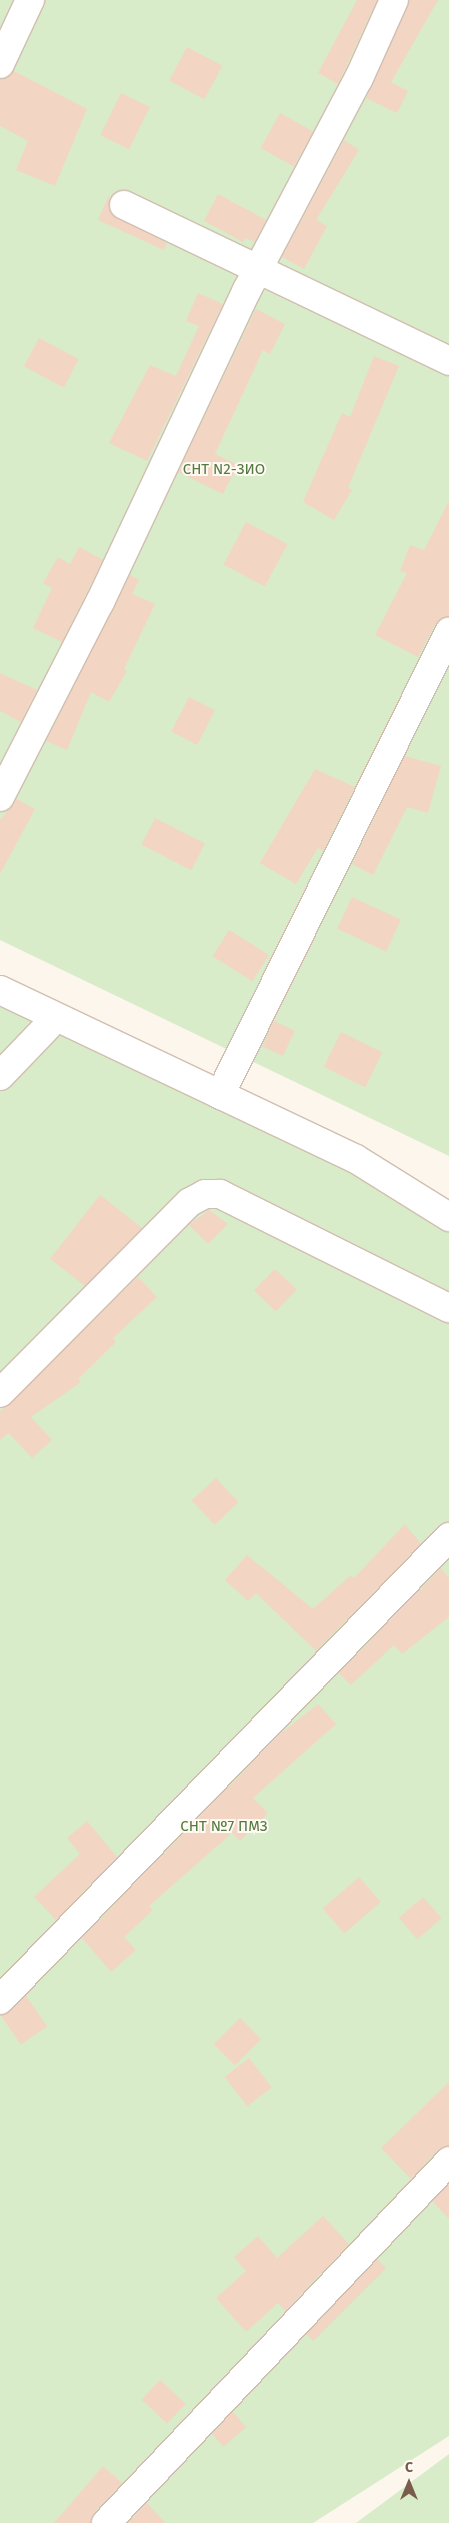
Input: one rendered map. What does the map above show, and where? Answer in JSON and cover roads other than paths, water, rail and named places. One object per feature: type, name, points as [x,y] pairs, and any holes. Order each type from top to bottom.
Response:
[{"type":"street","points":[[0,64],[30,0]]},
{"type":"street","points":[[0,797],[100,602],[258,269],[359,78],[394,0]]},
{"type":"street","points":[[124,205],[449,361]]},
{"type":"street","points":[[220,1095],[449,632]]},
{"type":"street","points":[[0,990],[356,1159],[449,1217]]},
{"type":"street","points":[[0,1076],[48,1026]]},
{"type":"street","points":[[0,1393],[190,1202],[204,1194],[220,1194],[449,1308]]},
{"type":"street","points":[[0,2000],[449,1537]]},
{"type":"street","points":[[106,2523],[449,2161]]},
{"type":"park label","name":"СНТ N2-ЗИО","points":[[224,470]]},
{"type":"park label","name":"СНТ №7 ПМЗ","points":[[224,1827]]}]
